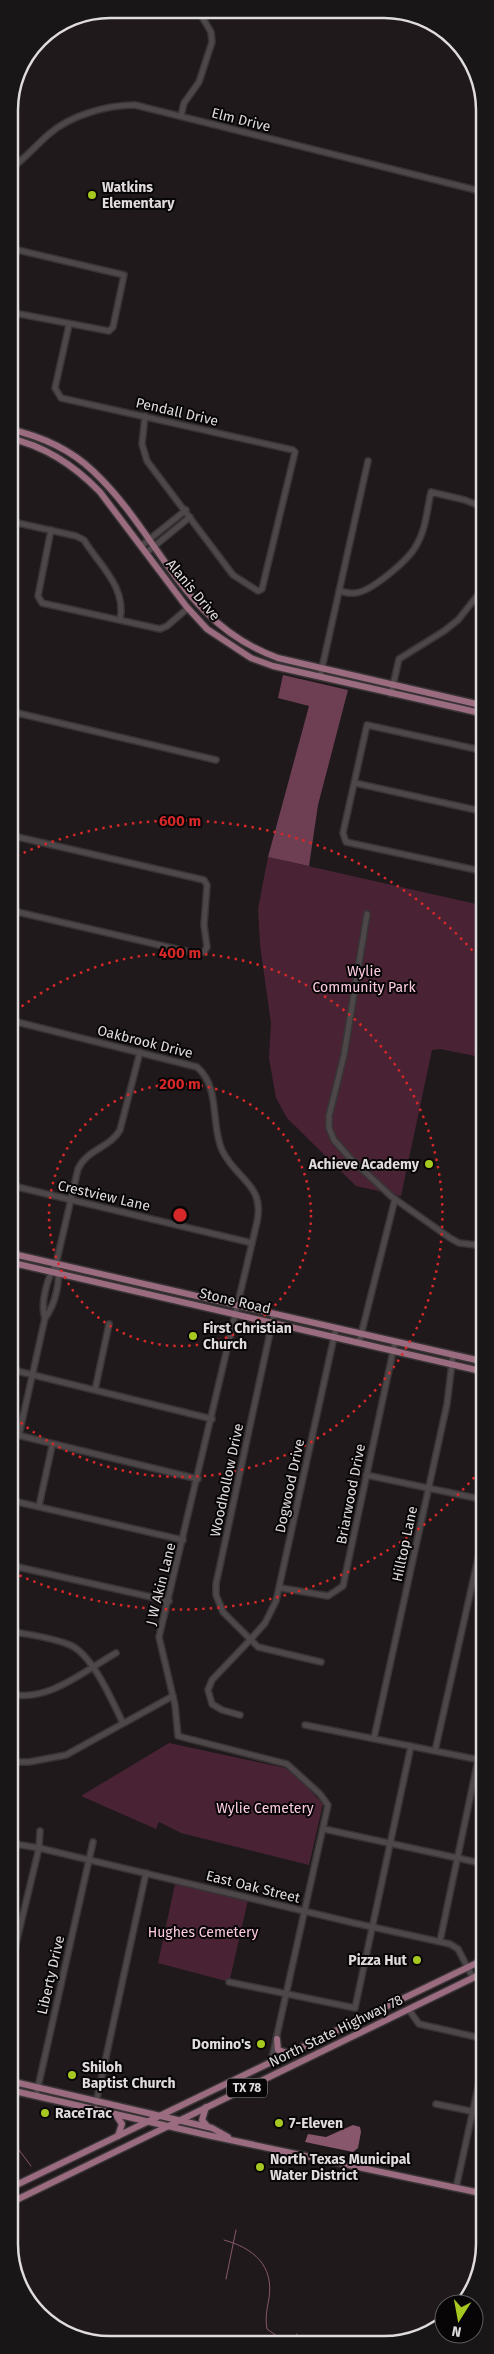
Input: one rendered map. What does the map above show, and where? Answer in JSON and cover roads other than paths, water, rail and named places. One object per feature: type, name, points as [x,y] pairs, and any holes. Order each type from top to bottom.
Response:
[{"type":"main road","name":"Alanis Drive","points":[[18,431],[46,440],[93,470],[112,490],[203,612],[227,633],[256,650],[278,658],[476,704]]},
{"type":"main road","name":"Alanis Drive","points":[[18,441],[42,449],[65,462],[85,477],[100,492],[188,608],[207,628],[251,658],[273,666],[476,712]]},
{"type":"main road","name":"Stone Road","points":[[18,1256],[476,1360]]},
{"type":"main road","name":"Stone Road","points":[[18,1264],[476,1370]]},
{"type":"main road","name":"North State Highway 78","points":[[18,2184],[476,1962]]},
{"type":"main road","name":"North State Highway 78","points":[[18,2199],[476,1976]]},
{"type":"main road","points":[[277,2039],[278,2050],[289,2053]]},
{"type":"main road","points":[[18,2082],[208,2127],[232,2139]]},
{"type":"main road","points":[[18,2092],[476,2192]]},
{"type":"main road","points":[[206,2108],[202,2120],[208,2127]]},
{"type":"main road","points":[[115,2114],[122,2124],[118,2136]]},
{"type":"street","points":[[181,116],[184,103],[199,82],[212,42],[211,32],[203,18]]},
{"type":"street","name":"Elm Drive","points":[[18,163],[28,156],[51,132],[98,110],[113,106],[135,105],[476,190]]},
{"type":"street","points":[[18,250],[124,275],[112,327],[109,331],[18,314]]},
{"type":"street","name":"Pendall Drive","points":[[69,325],[55,388],[61,398],[295,452],[262,589],[258,591],[233,576],[190,517]]},
{"type":"street","points":[[145,416],[142,444],[147,461],[190,517],[146,553]]},
{"type":"street","points":[[320,677],[368,461]]},
{"type":"street","points":[[340,591],[353,594],[361,592],[394,570],[408,558],[422,535],[431,492],[476,505]]},
{"type":"street","points":[[141,546],[186,510]]},
{"type":"street","points":[[18,523],[76,536],[84,540],[119,592],[122,604],[120,620]]},
{"type":"street","points":[[51,530],[38,593],[39,600],[42,603],[160,629],[167,626],[188,608]]},
{"type":"street","points":[[391,694],[399,659],[458,620],[476,597]]},
{"type":"street","points":[[18,713],[216,760]]},
{"type":"street","points":[[476,749],[367,725],[343,833],[346,842],[476,870]]},
{"type":"street","points":[[354,783],[476,810]]},
{"type":"street","points":[[18,837],[206,881],[204,925],[207,947],[204,952],[198,954],[18,912]]},
{"type":"street","points":[[367,914],[344,1055],[329,1116],[329,1128],[334,1140],[350,1158],[395,1199],[450,1238],[459,1243],[476,1245]]},
{"type":"street","name":"Oakbrook Drive","points":[[18,1022],[190,1064],[201,1070],[207,1078],[211,1089],[217,1133],[222,1150],[233,1168],[252,1186],[258,1196],[260,1208],[237,1306]]},
{"type":"street","points":[[46,1318],[42,1309],[51,1271],[56,1264],[78,1169],[84,1158],[116,1137],[120,1130],[140,1052]]},
{"type":"street","name":"Crestview Lane","points":[[18,1186],[252,1243]]},
{"type":"street","points":[[359,1343],[395,1199]]},
{"type":"street","points":[[56,1264],[60,1273],[51,1311],[46,1318],[18,1436],[52,1446],[198,1479]]},
{"type":"street","name":"J W Akin Lane","points":[[237,1306],[198,1479],[159,1637],[173,1696],[178,1736],[277,1760],[292,1766],[326,1801],[328,1809],[324,1829]]},
{"type":"street","name":"Woodhollow Drive","points":[[274,1314],[216,1584],[218,1602],[223,1612],[250,1640],[262,1649],[321,1662]]},
{"type":"street","points":[[95,1390],[109,1324]]},
{"type":"street","name":"Dogwood Drive","points":[[240,1715],[222,1710],[212,1704],[208,1690],[214,1676],[250,1640],[270,1615],[281,1588],[336,1328]]},
{"type":"street","name":"Briarwood Drive","points":[[281,1588],[328,1596],[343,1586],[394,1342]]},
{"type":"street","name":"Hilltop Lane","points":[[374,1738],[447,1404],[454,1355]]},
{"type":"street","points":[[18,1372],[212,1419]]},
{"type":"street","points":[[40,1506],[52,1446]]},
{"type":"street","points":[[366,1475],[476,1498]]},
{"type":"street","points":[[18,1502],[183,1540]]},
{"type":"street","points":[[18,1566],[169,1602]]},
{"type":"street","points":[[435,1750],[476,1567]]},
{"type":"street","points":[[18,1633],[71,1645],[93,1667],[123,1723]]},
{"type":"street","points":[[18,1696],[37,1696],[116,1653]]},
{"type":"street","points":[[18,1762],[29,1762],[66,1755],[173,1696]]},
{"type":"street","points":[[305,1725],[476,1760]]},
{"type":"street","points":[[229,1982],[355,2008],[411,1746]]},
{"type":"street","points":[[440,1941],[476,1769]]},
{"type":"street","points":[[271,2062],[324,1829],[476,1862]]},
{"type":"street","points":[[18,1939],[39,1848],[40,1831]]},
{"type":"street","name":"Liberty Drive","points":[[36,2096],[93,1842]]},
{"type":"street","name":"East Oak Street","points":[[18,1844],[372,1927],[440,1941],[458,1949],[473,1978]]},
{"type":"street","points":[[94,2109],[146,1873]]},
{"type":"street","points":[[409,2010],[419,2024],[476,2037]]},
{"type":"street","points":[[456,2188],[476,2094]]},
{"type":"street","points":[[436,2104],[476,2113]]},
{"type":"waterway","points":[[18,2149],[31,2166]]},
{"type":"waterway","points":[[226,2279],[236,2230]]},
{"type":"waterway","points":[[224,2240],[252,2253],[265,2267],[270,2286],[266,2317],[267,2329],[277,2336]]},
{"type":"place","name":"Watkins Elementary","points":[[92,195]]},
{"type":"place","name":"Achieve Academy","points":[[429,1164]]},
{"type":"place","name":"First Christian Church","points":[[193,1336]]},
{"type":"place","name":"Pizza Hut","points":[[417,1960]]},
{"type":"place","name":"Domino's","points":[[261,2044]]},
{"type":"place","name":"Shiloh Baptist Church","points":[[72,2075]]},
{"type":"place","name":"RaceTrac","points":[[45,2113]]},
{"type":"place","name":"7-Eleven","points":[[279,2123]]},
{"type":"place","name":"North Texas Municipal Water District","points":[[260,2167]]},
{"type":"park label","name":"Wylie Community Park","points":[[364,980]]},
{"type":"park label","name":"Wylie Cemetery","points":[[265,1808]]},
{"type":"park label","name":"Hughes Cemetery","points":[[203,1932]]}]
